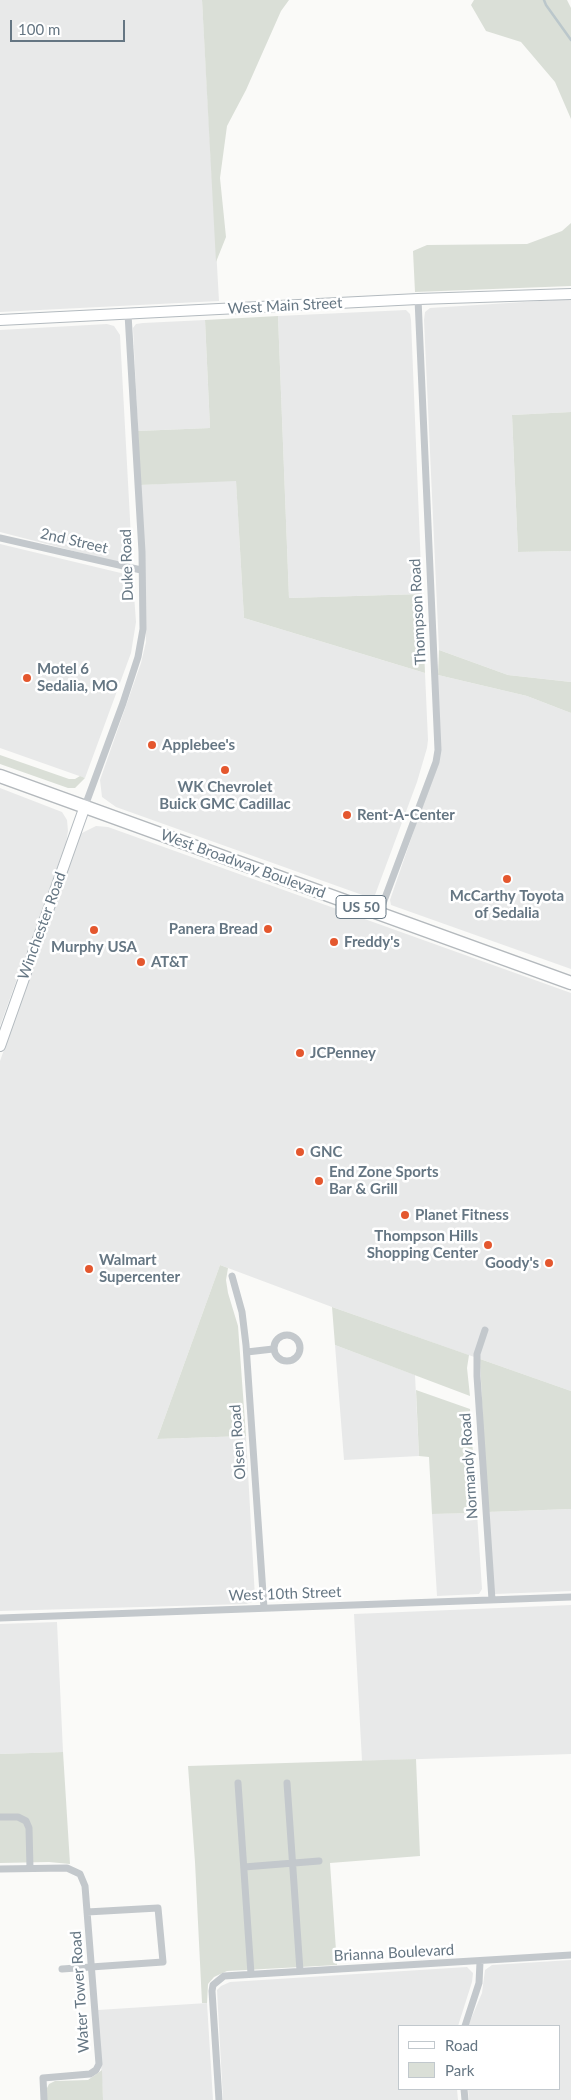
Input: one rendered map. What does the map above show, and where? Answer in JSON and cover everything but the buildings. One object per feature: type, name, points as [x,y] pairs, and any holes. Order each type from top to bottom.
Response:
[{"type":"highway","name":"West Broadway Boulevard","points":[[0,776],[571,983]]},
{"type":"main road","name":"West Main Street","points":[[0,320],[418,299],[571,294]]},
{"type":"main road","name":"Winchester Road","points":[[0,1046],[85,806]]},
{"type":"street","name":"Thompson Road","points":[[380,914],[436,762],[438,750],[418,299]]},
{"type":"street","name":"Duke Road","points":[[85,806],[106,752],[138,657],[143,628],[142,552],[128,314]]},
{"type":"street","name":"2nd Street","points":[[0,538],[141,570]]},
{"type":"street","name":"Olsen Road","points":[[232,1276],[242,1312],[246,1352],[264,1608]]},
{"type":"street","name":"Normandy Road","points":[[485,1330],[477,1354],[477,1376],[492,1600]]},
{"type":"street","points":[[246,1352],[274,1349]]},
{"type":"street","name":"West 10th Street","points":[[0,1618],[571,1597]]},
{"type":"street","points":[[238,1784],[252,1974]]},
{"type":"street","points":[[287,1784],[300,1971]]},
{"type":"street","points":[[0,1818],[18,1817],[26,1821],[29,1828],[30,1868],[0,1869]]},
{"type":"street","points":[[244,1867],[319,1861]]},
{"type":"street","name":"Water Tower Road","points":[[30,1868],[68,1868],[80,1874],[85,1886],[99,2064],[96,2070],[90,2074],[43,2078],[44,2100]]},
{"type":"street","points":[[62,1969],[163,1962],[158,1908],[87,1912]]},
{"type":"street","name":"Brianna Boulevard","points":[[219,2100],[212,1991],[213,1984],[219,1978],[228,1975],[571,1956]]},
{"type":"street","points":[[465,2025],[479,1983],[480,1962]]},
{"type":"shaded area","points":[[0,0],[202,0],[219,301],[0,312]]},
{"type":"shaded area","points":[[571,299],[571,412],[512,415],[518,552],[571,551],[571,682],[508,675],[439,650],[424,320],[425,312],[430,308]]},
{"type":"shaded area","points":[[406,310],[410,314],[411,320],[422,594],[289,598],[278,316]]},
{"type":"shaded area","points":[[205,320],[210,428],[138,431],[133,328],[136,324],[143,323]]},
{"type":"shaded area","points":[[107,324],[114,326],[120,335],[132,556],[130,562],[124,564],[0,532],[0,330]]},
{"type":"shaded area","points":[[236,480],[244,618],[425,673],[427,748],[417,782],[375,895],[368,897],[116,807],[102,797],[100,780],[141,663],[146,642],[140,485]]},
{"type":"shaded area","points":[[0,544],[125,574],[133,581],[136,622],[131,653],[85,778],[0,748]]},
{"type":"shaded area","points":[[438,675],[527,696],[571,713],[571,969],[391,905],[390,900],[433,775],[438,746]]},
{"type":"shaded area","points":[[0,788],[62,812],[67,820],[68,831],[66,843],[0,1026]]},
{"type":"shaded area","points":[[96,826],[108,827],[571,993],[571,1391],[332,1307],[220,1265],[157,1439],[246,1436],[255,1598],[252,1602],[246,1604],[0,1611],[0,1061],[80,834]]},
{"type":"shaded area","points":[[335,1345],[415,1375],[419,1456],[344,1460]]},
{"type":"shaded area","points":[[571,1509],[571,1591],[495,1594],[491,1590],[487,1512]]},
{"type":"shaded area","points":[[477,1513],[482,1589],[479,1594],[437,1596],[432,1514]]},
{"type":"shaded area","points":[[571,1605],[571,1754],[362,1761],[354,1614]]},
{"type":"shaded area","points":[[57,1622],[63,1752],[0,1754],[0,1624]]},
{"type":"shaded area","points":[[571,1960],[571,2100],[469,2100],[468,2090],[561,2090],[561,2025],[468,2025],[482,1993],[485,1970],[492,1965]]},
{"type":"shaded area","points":[[467,1967],[473,1973],[472,1982],[458,2025],[398,2025],[398,2090],[457,2090],[458,2100],[223,2100],[217,1990],[230,1982]]},
{"type":"shaded area","points":[[207,2003],[213,2100],[103,2100],[98,2010]]},
{"type":"green space","points":[[202,0],[289,0],[281,11],[246,90],[227,126],[220,178],[226,237],[216,262]]},
{"type":"green space","points":[[474,0],[567,0],[571,8],[571,119],[555,82],[521,42],[486,31],[471,5]]},
{"type":"green space","points":[[571,223],[571,286],[415,292],[413,251],[427,245],[527,244],[562,231]]},
{"type":"green space","points":[[278,316],[289,598],[422,594],[425,673],[244,618],[236,481],[140,485],[138,431],[210,428],[205,320]]},
{"type":"green space","points":[[571,412],[571,551],[518,552],[512,415]]},
{"type":"green space","points":[[439,650],[508,675],[571,682],[571,713],[527,696],[438,675]]},
{"type":"green space","points":[[0,755],[69,779],[75,779],[80,776],[85,778],[75,788],[68,788],[0,764]]},
{"type":"green space","points":[[220,1265],[228,1268],[226,1280],[228,1293],[238,1326],[246,1436],[157,1439]]},
{"type":"green space","points":[[332,1307],[469,1355],[467,1368],[470,1396],[335,1345]]},
{"type":"green space","points":[[480,1359],[571,1391],[571,1509],[487,1512]]},
{"type":"green space","points":[[416,1390],[470,1409],[477,1513],[432,1514],[429,1457],[419,1456]]},
{"type":"green space","points":[[63,1752],[70,1864],[49,1862],[0,1863],[0,1754]]},
{"type":"green space","points":[[416,1759],[420,1856],[330,1863],[337,1965],[227,1971],[214,1977],[208,1984],[207,2003],[202,2003],[188,1766]]},
{"type":"green space","points":[[102,2070],[103,2100],[47,2100],[46,2090],[49,2084],[55,2081],[88,2080]]},
{"type":"waterway","points":[[544,0],[571,40]]},
{"type":"place","name":"Motel 6 Sedalia, MO","points":[[27,678]]},
{"type":"place","name":"Applebee's","points":[[152,745]]},
{"type":"place","name":"WK Chevrolet Buick GMC Cadillac","points":[[225,770]]},
{"type":"place","name":"Rent-A-Center","points":[[347,815]]},
{"type":"place","name":"McCarthy Toyota of Sedalia","points":[[507,879]]},
{"type":"place","name":"Panera Bread","points":[[268,929]]},
{"type":"place","name":"Murphy USA","points":[[94,930]]},
{"type":"place","name":"Freddy's","points":[[334,942]]},
{"type":"place","name":"AT&T","points":[[141,962]]},
{"type":"place","name":"JCPenney","points":[[300,1053]]},
{"type":"place","name":"GNC","points":[[300,1152]]},
{"type":"place","name":"End Zone Sports Bar & Grill","points":[[319,1181]]},
{"type":"place","name":"Planet Fitness","points":[[405,1215]]},
{"type":"place","name":"Thompson Hills Shopping Center","points":[[488,1245]]},
{"type":"place","name":"Goody's","points":[[549,1263]]},
{"type":"place","name":"Walmart Supercenter","points":[[89,1269]]}]
